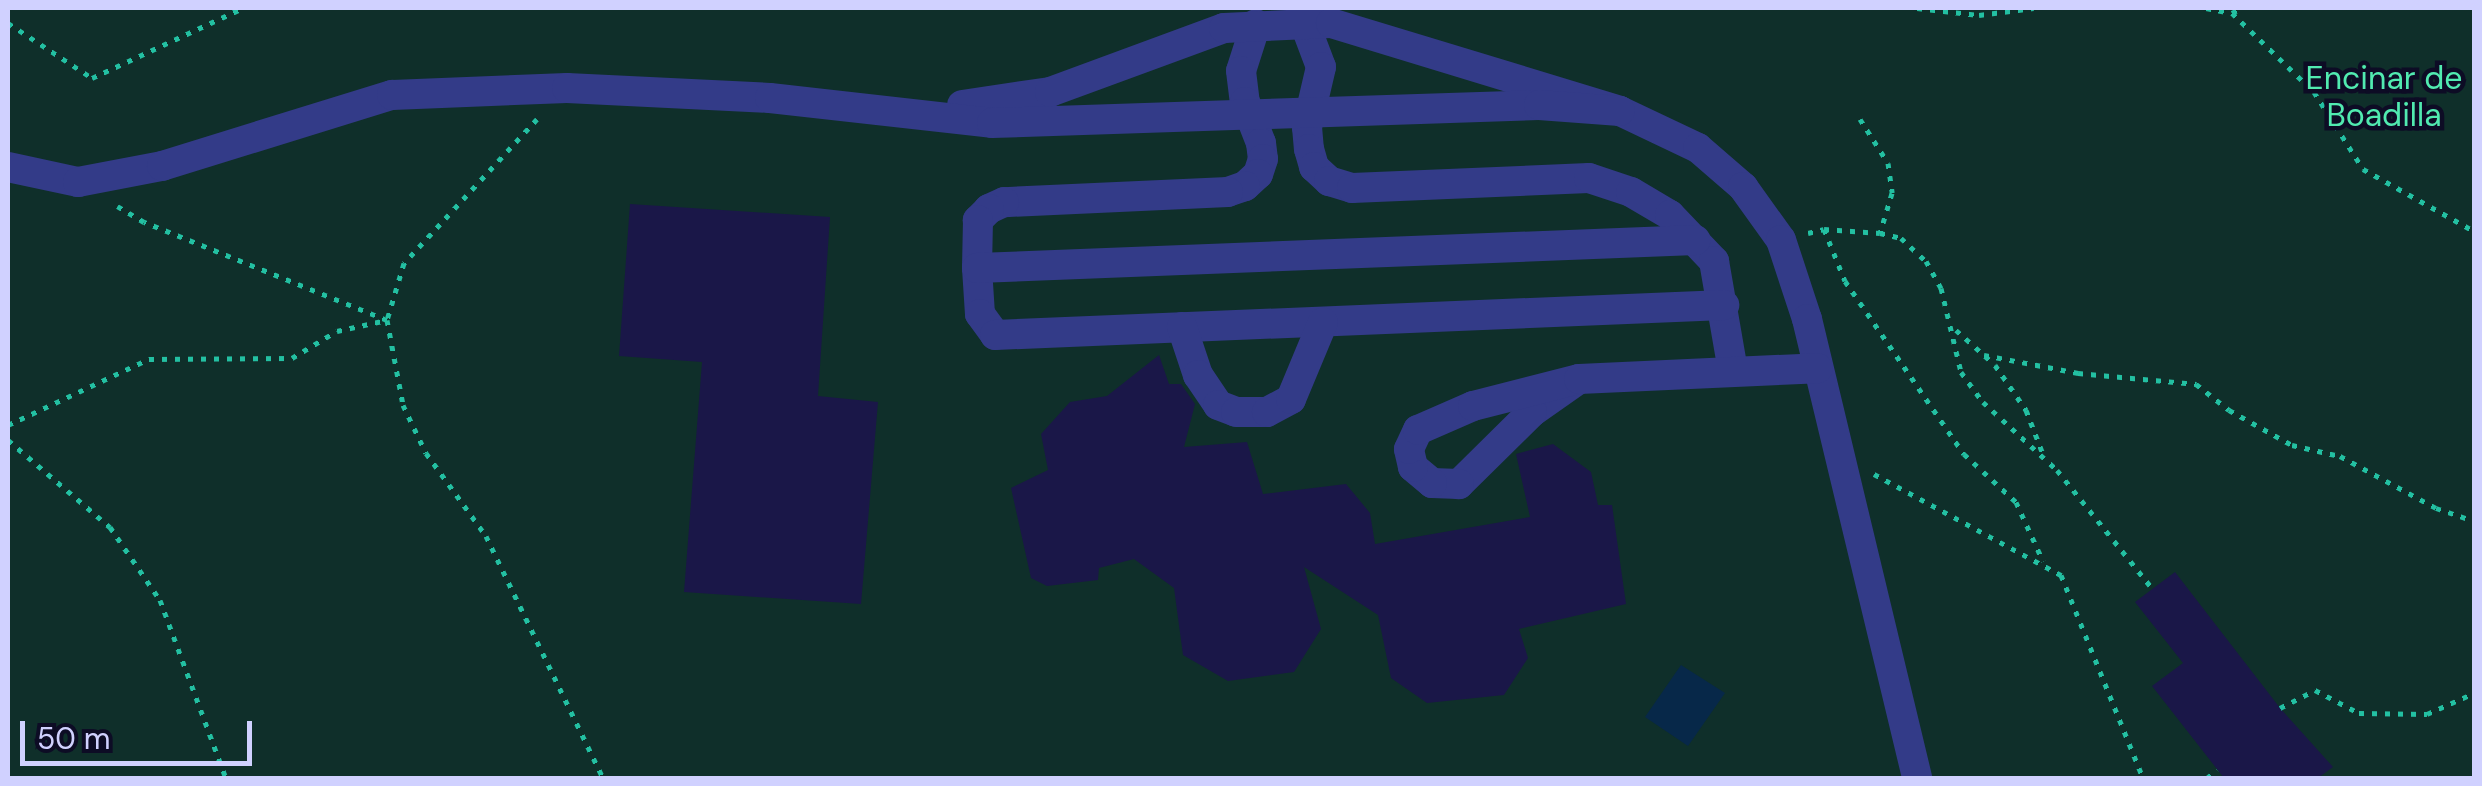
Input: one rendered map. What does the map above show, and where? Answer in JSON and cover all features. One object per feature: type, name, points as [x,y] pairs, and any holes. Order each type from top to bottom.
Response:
[{"type":"street","points":[[1304,22],[1321,67],[1310,114],[1309,150],[1314,168],[1329,181],[1352,188],[1590,178],[1631,192],[1670,215],[1714,261],[1732,371]]},
{"type":"street","points":[[874,108],[995,103],[1050,92],[1224,28],[1331,23],[1620,111],[1698,148],[1743,188],[1780,240],[1818,368],[1917,778]]},
{"type":"street","points":[[1256,24],[1242,54],[1241,71],[1263,159],[1258,174],[1246,186],[1228,192],[1004,202],[978,220],[980,314],[995,335],[1724,305]]},
{"type":"street","points":[[8,168],[78,182],[162,166],[392,95],[567,88],[874,108],[992,123],[1539,105],[1620,111]]},
{"type":"street","points":[[977,268],[1695,240]]},
{"type":"street","points":[[1182,328],[1198,375],[1218,404],[1236,412],[1267,412],[1290,400],[1323,322]]},
{"type":"street","points":[[1579,379],[1532,412],[1459,484],[1432,483],[1413,467],[1409,449],[1418,430],[1473,406],[1579,379],[1818,368]]},
{"type":"path","points":[[8,23],[92,78],[243,8]]},
{"type":"path","points":[[1917,8],[1979,14],[2034,8]]},
{"type":"path","points":[[2206,8],[2232,13],[2314,92],[2363,170],[2474,231]]},
{"type":"path","points":[[2232,13],[2241,8]]},
{"type":"path","points":[[567,88],[404,262],[387,320],[403,405],[426,454],[486,536],[603,778]]},
{"type":"path","points":[[1860,118],[1888,163],[1892,193],[1880,233]]},
{"type":"path","points":[[78,182],[144,222],[387,320]]},
{"type":"path","points":[[1780,240],[1824,229],[1880,233],[1901,238],[1926,261],[1941,288],[1954,328],[1962,372],[1984,402],[2044,457],[2151,587]]},
{"type":"path","points":[[1824,229],[1845,280],[1964,454],[2016,502],[2044,564]]},
{"type":"path","points":[[8,426],[149,359],[292,358],[338,331],[387,320]]},
{"type":"path","points":[[1954,328],[1984,355],[2026,410],[2044,457]]},
{"type":"path","points":[[1984,355],[2078,373],[2196,384],[2229,410],[2292,445],[2340,456],[2436,508],[2474,521]]},
{"type":"path","points":[[8,440],[110,527],[160,600],[226,778]]},
{"type":"path","points":[[1839,464],[1877,474],[2061,576],[2143,778]]},
{"type":"path","points":[[2280,708],[2315,690],[2359,713],[2427,714],[2474,693]]},
{"type":"path","points":[[2207,778],[2217,770]]},
{"type":"green space","name":"Encinar de Boadilla","points":[[8,8],[2474,8],[2474,778],[8,778]]},
{"type":"water","points":[[1681,665],[1725,693],[1688,746],[1645,717]]},
{"type":"building","points":[[630,204],[830,217],[818,396],[878,402],[861,604],[684,592],[702,362],[619,356]]},
{"type":"building","points":[[1159,355],[1169,384],[1181,384],[1195,404],[1184,447],[1247,442],[1263,494],[1346,484],[1370,513],[1375,544],[1530,517],[1516,454],[1553,444],[1591,472],[1598,505],[1612,505],[1626,604],[1519,629],[1528,658],[1504,695],[1427,703],[1391,678],[1378,615],[1304,567],[1321,629],[1294,672],[1228,681],[1183,655],[1174,588],[1134,559],[1099,568],[1098,580],[1047,586],[1031,578],[1011,488],[1048,470],[1041,434],[1070,402],[1107,396]]},
{"type":"building","points":[[2175,572],[2280,708],[2333,767],[2318,778],[2224,778],[2152,686],[2183,663],[2135,602]]}]
